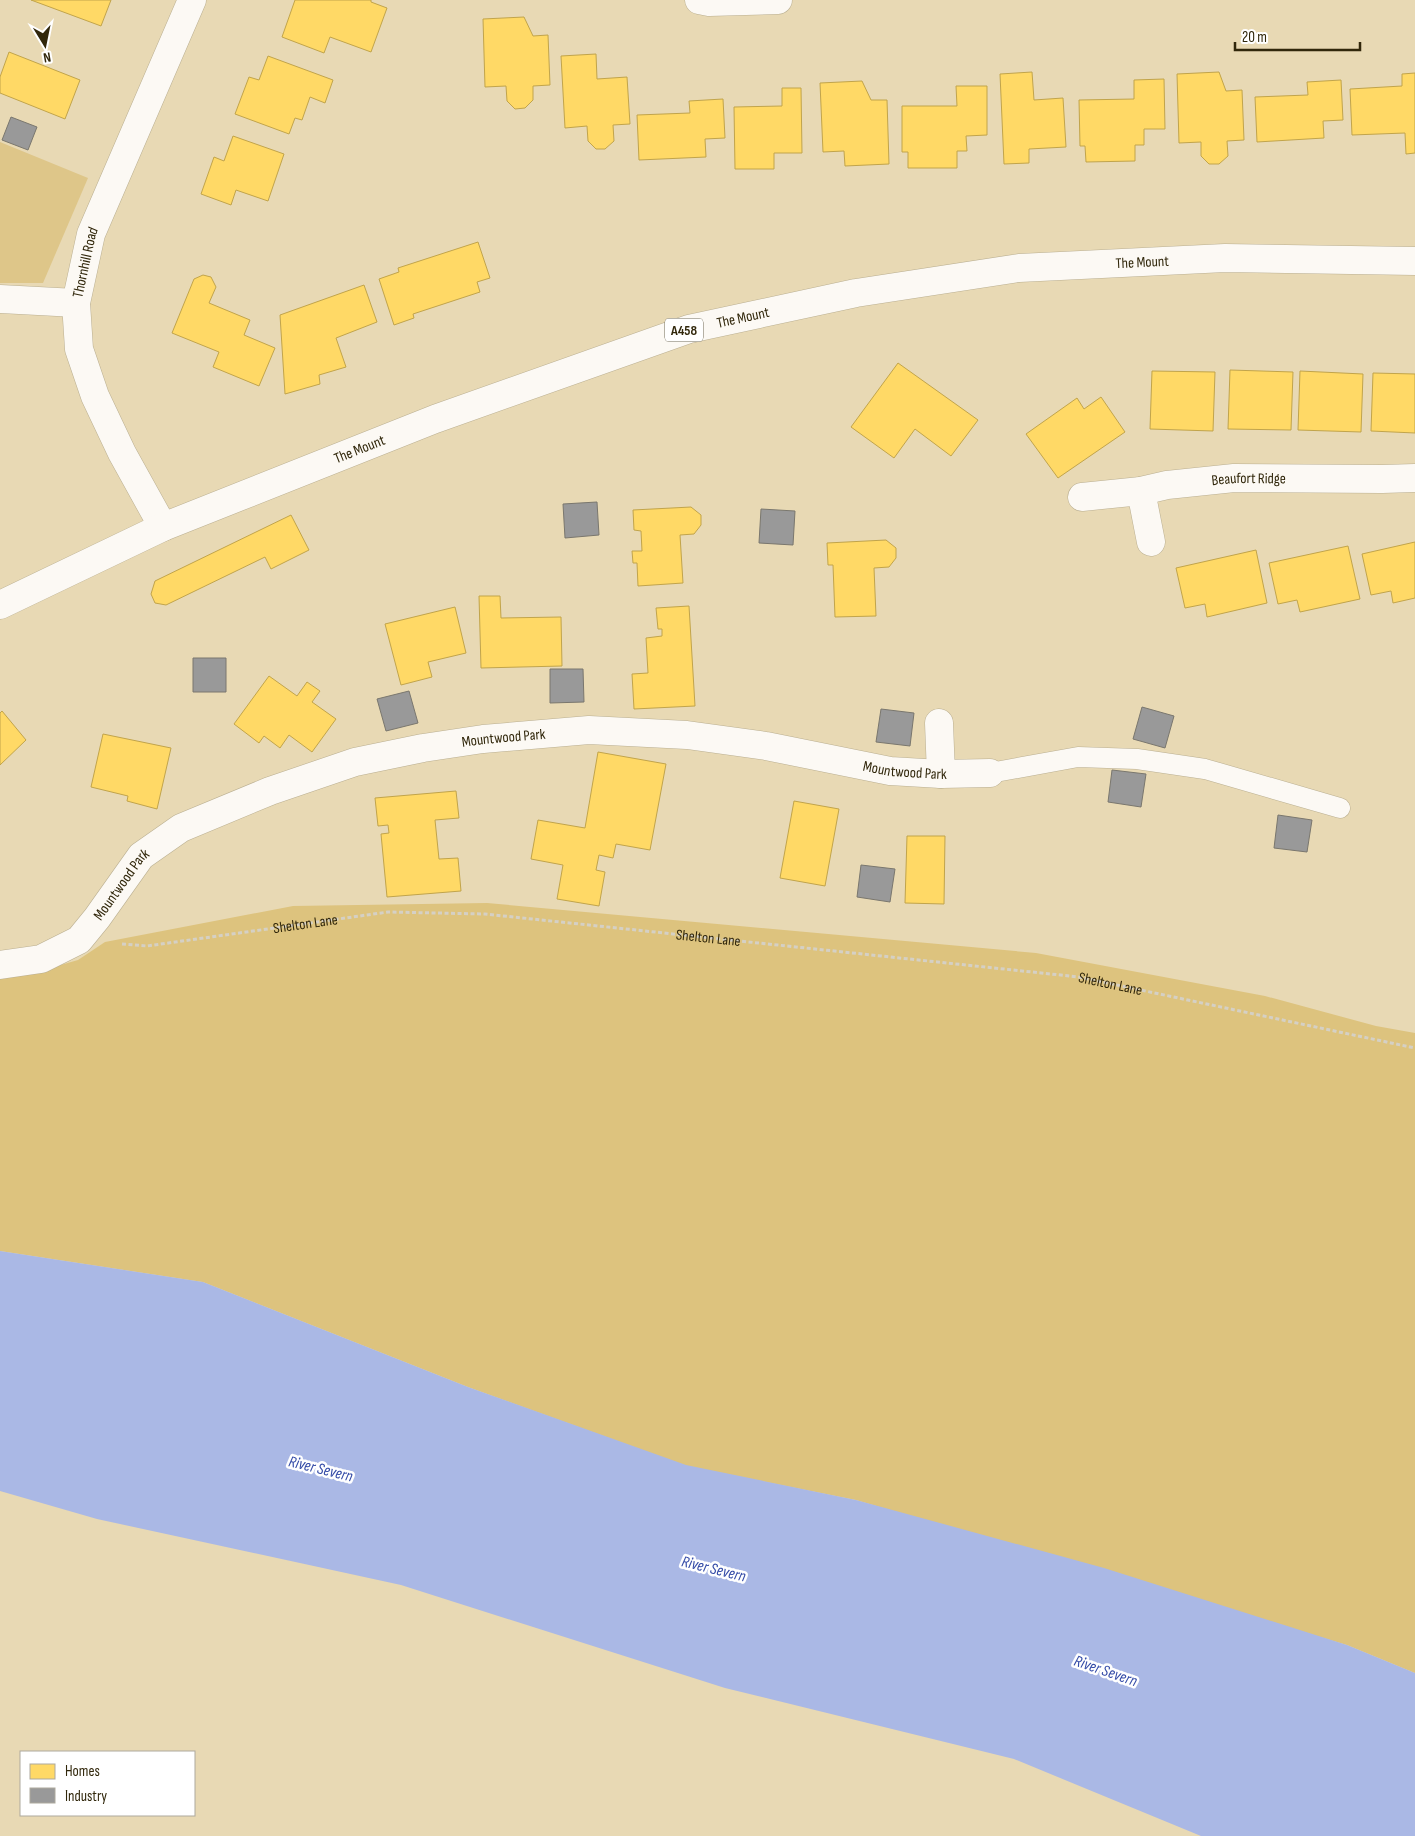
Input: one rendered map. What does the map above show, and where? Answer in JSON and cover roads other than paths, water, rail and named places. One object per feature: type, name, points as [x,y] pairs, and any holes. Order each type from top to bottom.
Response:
[{"type":"street","name":"Thornhill Road","points":[[163,527],[122,453],[95,396],[79,349],[76,303],[91,234],[192,0]]},
{"type":"street","points":[[699,0],[710,2],[778,0]]},
{"type":"street","name":"The Mount","points":[[0,604],[163,527],[435,419],[689,329],[856,293],[1019,268],[1225,258],[1415,261]]},
{"type":"street","points":[[0,299],[76,303]]},
{"type":"street","name":"Beaufort Ridge","points":[[1082,497],[1234,478],[1415,478]]},
{"type":"street","points":[[1141,491],[1151,542]]},
{"type":"street","points":[[939,723],[941,774]]},
{"type":"street","name":"Mountwood Park","points":[[0,965],[41,959],[79,940],[141,856],[181,828],[270,791],[355,762],[413,750],[483,739],[599,731],[687,735],[766,746],[890,771],[990,774]]},
{"type":"lane","points":[[990,774],[1078,757],[1137,759],[1205,769],[1340,808]]},
{"type":"water","name":"River Severn","points":[[0,1251],[203,1282],[468,1387],[686,1465],[856,1500],[1104,1568],[1347,1645],[1415,1673],[1415,1836],[1201,1836],[1014,1759],[725,1688],[401,1585],[97,1519],[0,1491]]}]
